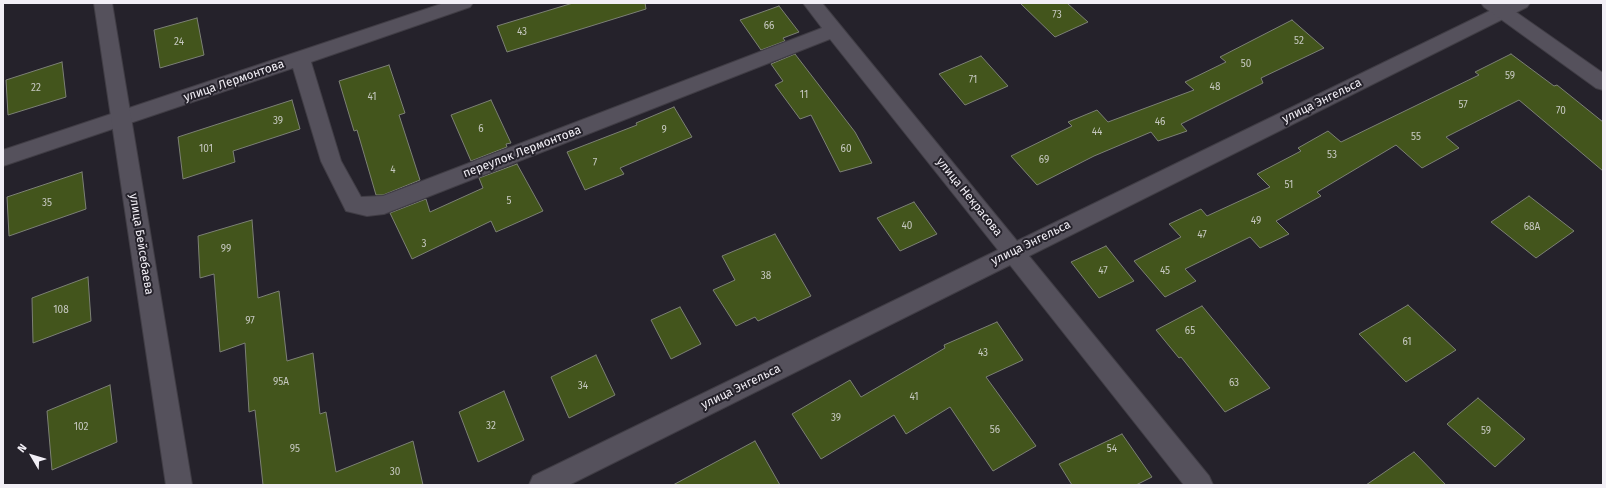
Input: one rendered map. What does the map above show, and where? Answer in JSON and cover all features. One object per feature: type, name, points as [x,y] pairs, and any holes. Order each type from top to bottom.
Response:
[{"type":"street","name":"улица Бейсебаева","points":[[103,3],[179,485]]},
{"type":"street","name":"улица Лермонтова","points":[[3,158],[464,3]]},
{"type":"street","name":"улица Некрасова","points":[[812,3],[1014,252],[1200,485]]},
{"type":"street","points":[[1504,6],[1603,83]]},
{"type":"street","name":"улица Энгельса","points":[[542,485],[1014,252],[1504,6]]},
{"type":"street","name":"переулок Лермонтова","points":[[300,58],[331,161],[354,204],[367,207],[384,205],[834,30]]},
{"type":"building","points":[[573,3],[645,3],[646,9],[507,52],[497,26]]},
{"type":"building","points":[[1020,3],[1067,3],[1088,22],[1055,37]]},
{"type":"building","points":[[779,6],[799,32],[783,38],[785,41],[761,50],[740,20]]},
{"type":"building","points":[[197,18],[204,55],[160,68],[154,30]]},
{"type":"building","points":[[1292,20],[1324,48],[1261,78],[1263,83],[1181,124],[1187,131],[1158,141],[1151,132],[1094,156],[1037,185],[1011,156],[1072,126],[1068,122],[1097,110],[1108,122],[1194,90],[1185,82],[1226,62],[1220,57]]},
{"type":"building","points":[[795,54],[855,132],[872,163],[840,172],[811,115],[800,119],[775,85],[783,81],[771,64]]},
{"type":"building","points":[[1511,54],[1554,86],[1557,85],[1603,122],[1603,171],[1519,100],[1446,137],[1459,148],[1422,168],[1396,145],[1317,192],[1321,196],[1276,221],[1289,234],[1260,248],[1250,237],[1185,269],[1196,281],[1165,297],[1134,261],[1181,237],[1169,224],[1201,209],[1207,216],[1270,187],[1257,174],[1301,151],[1298,148],[1328,131],[1341,142],[1479,75],[1475,72]]},
{"type":"building","points":[[981,56],[1008,86],[965,105],[939,74]]},
{"type":"building","points":[[62,62],[66,97],[8,115],[6,80]]},
{"type":"building","points":[[389,65],[405,113],[399,115],[420,180],[383,195],[376,195],[357,130],[354,131],[339,81]]},
{"type":"building","points":[[292,100],[300,129],[233,151],[235,162],[183,179],[178,137]]},
{"type":"building","points":[[491,100],[511,143],[506,144],[507,147],[471,161],[451,115]]},
{"type":"building","points":[[674,107],[692,137],[620,168],[624,174],[585,190],[567,152],[637,125],[636,123]]},
{"type":"building","points":[[517,164],[543,211],[496,232],[491,221],[412,259],[390,213],[426,199],[430,212],[483,188],[479,178]]},
{"type":"building","points":[[82,172],[86,209],[9,236],[7,197]]},
{"type":"building","points":[[1529,196],[1574,231],[1536,258],[1491,222]]},
{"type":"building","points":[[914,202],[937,234],[900,251],[877,218]]},
{"type":"building","points":[[252,220],[258,298],[279,291],[287,361],[313,353],[320,414],[326,412],[336,472],[413,441],[423,485],[263,485],[255,410],[249,412],[245,343],[220,352],[214,274],[200,278],[198,236]]},
{"type":"building","points":[[775,234],[811,296],[758,321],[755,317],[736,326],[713,290],[735,280],[722,256]]},
{"type":"building","points":[[1106,246],[1134,281],[1099,298],[1071,262]]},
{"type":"building","points":[[88,277],[91,321],[33,343],[32,298]]},
{"type":"building","points":[[1408,305],[1456,350],[1406,382],[1359,334]]},
{"type":"building","points":[[1202,306],[1270,388],[1225,412],[1181,357],[1179,358],[1156,330]]},
{"type":"building","points":[[680,307],[701,344],[671,359],[651,320]]},
{"type":"building","points":[[997,322],[1023,360],[986,377],[1036,446],[993,471],[950,407],[906,434],[894,415],[821,459],[792,414],[850,380],[861,397],[945,348],[944,345]]},
{"type":"building","points":[[596,355],[615,395],[569,418],[551,377]]},
{"type":"building","points":[[110,385],[117,442],[52,470],[47,411]]},
{"type":"building","points":[[504,391],[524,440],[478,462],[459,412]]},
{"type":"building","points":[[1478,398],[1525,439],[1495,467],[1447,424]]},
{"type":"building","points":[[1122,434],[1152,477],[1136,485],[1072,485],[1059,464]]},
{"type":"building","points":[[755,441],[780,485],[673,485]]},
{"type":"building","points":[[1414,452],[1446,485],[1366,485]]}]
